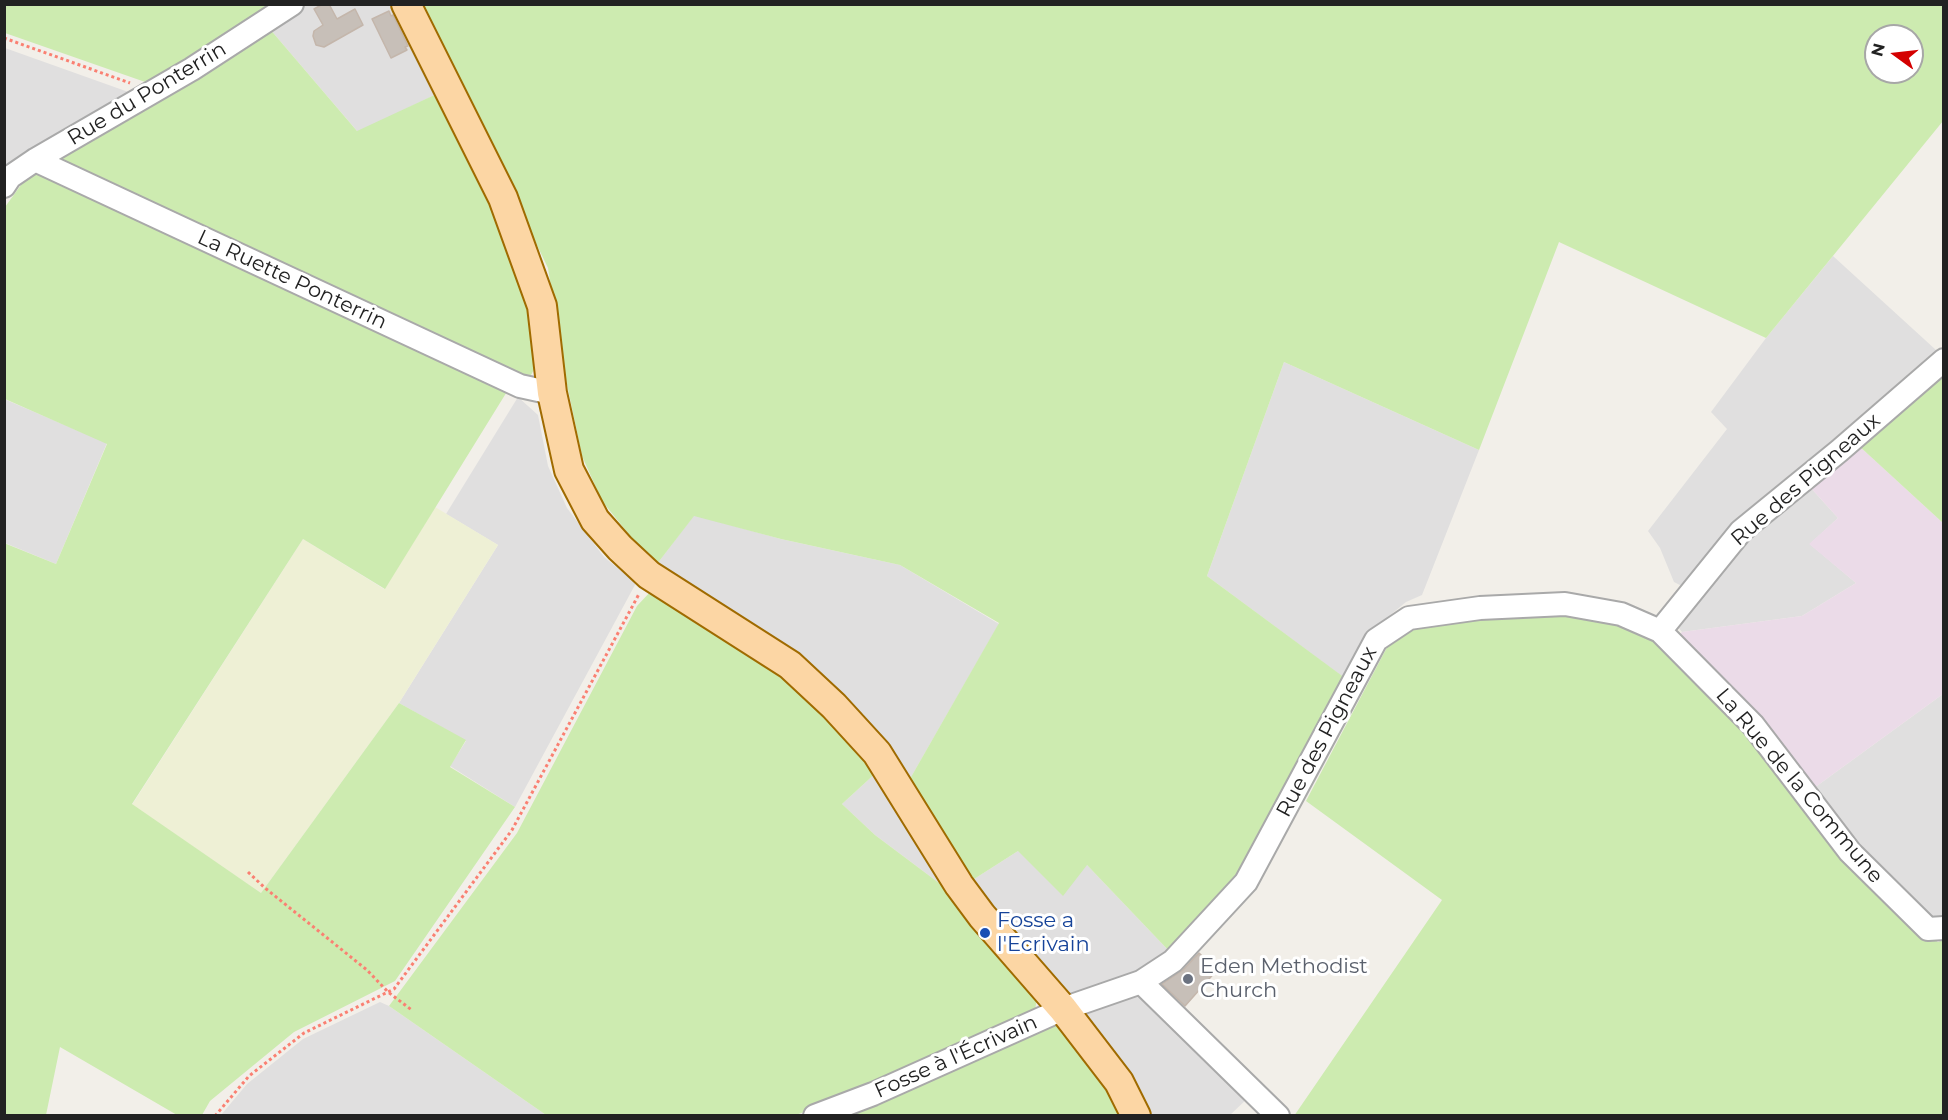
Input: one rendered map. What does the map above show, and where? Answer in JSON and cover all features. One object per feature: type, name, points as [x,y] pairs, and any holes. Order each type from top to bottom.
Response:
[{"type":"main road","points":[[406,4],[502,198],[542,306],[552,393],[569,470],[595,520],[649,575],[790,665],[834,706],[876,753],[959,885],[982,916],[1063,1008],[1119,1082],[1136,1116]]},
{"type":"street","name":"Rue du Ponterrin","points":[[6,180],[35,160],[192,69],[292,4]]},
{"type":"street","name":"La Ruette Ponterrin","points":[[35,160],[520,386],[552,393]]},
{"type":"street","name":"Rue des Pigneaux","points":[[1063,1008],[1141,982],[1173,961],[1245,882],[1376,640],[1408,618],[1480,608],[1565,604],[1621,614],[1660,631],[1741,531],[1839,451],[1944,360]]},
{"type":"street","name":"La Rue de la Commune","points":[[1660,631],[1753,725],[1850,852],[1928,929],[1944,928]]},
{"type":"street","points":[[1141,982],[1278,1116]]},
{"type":"street","name":"Fosse à l'Écrivain","points":[[815,1116],[873,1094],[1063,1008]]},
{"type":"path","points":[[4,38],[139,86],[145,96]]},
{"type":"path","points":[[215,1116],[249,1076],[304,1033],[394,989],[512,830],[649,575]]},
{"type":"path","points":[[248,872],[368,970],[388,992],[413,1011]]},
{"type":"shaded area","points":[[307,5],[399,5],[443,91],[358,132],[269,28]]},
{"type":"shaded area","points":[[5,48],[134,94],[29,155],[18,156],[12,164],[5,166]]},
{"type":"shaded area","points":[[1833,256],[1936,350],[1766,498],[1684,587],[1674,582],[1660,548],[1648,531],[1727,429],[1711,412],[1766,338]]},
{"type":"shaded area","points":[[1284,362],[1479,450],[1422,595],[1406,602],[1366,635],[1343,677],[1207,576]]},
{"type":"shaded area","points":[[518,397],[538,415],[548,466],[567,508],[604,557],[636,583],[515,807],[450,766],[466,741],[399,703],[498,545],[446,514]]},
{"type":"shaded area","points":[[4,399],[107,443],[56,564],[5,543]]},
{"type":"shaded area","points":[[1858,445],[1943,523],[1943,694],[1814,788],[1676,637],[1682,632],[1802,616],[1856,583],[1809,544],[1838,518],[1810,487]]},
{"type":"shaded area","points":[[1810,487],[1838,518],[1810,544],[1856,583],[1802,616],[1682,632],[1676,625],[1747,540]]},
{"type":"shaded area","points":[[694,515],[781,539],[900,565],[999,624],[907,784],[657,564]]},
{"type":"shaded area","points":[[1943,694],[1943,920],[1925,917],[1852,843],[1814,788]]},
{"type":"shaded area","points":[[878,771],[943,886],[875,835],[842,804]]},
{"type":"shaded area","points":[[1018,851],[1087,865],[1170,952],[1134,977],[1070,998],[971,881]]},
{"type":"shaded area","points":[[1139,991],[1249,1097],[1230,1115],[1152,1115],[1083,1009]]},
{"type":"shaded area","points":[[380,1002],[546,1115],[221,1115],[247,1084],[303,1039]]},
{"type":"green space","points":[[4,5],[279,5],[148,83],[5,33]]},
{"type":"green space","points":[[421,5],[1943,5],[1943,121],[1766,338],[1559,242],[1479,450],[1284,362],[1207,576],[1345,678],[1243,872],[1170,952],[1087,865],[1063,896],[1018,851],[971,881],[907,784],[999,623],[900,565],[781,539],[694,516],[657,564],[640,548],[602,501],[582,456],[564,370],[548,268]]},
{"type":"green space","points":[[269,28],[357,131],[443,91],[532,309],[538,362],[531,375],[515,374],[54,162]]},
{"type":"green space","points":[[37,173],[508,390],[385,589],[303,539],[132,804],[261,893],[399,703],[466,740],[450,767],[515,807],[395,981],[294,1032],[210,1101],[202,1115],[177,1115],[60,1047],[46,1115],[5,1115],[4,543],[56,564],[107,444],[5,399],[5,207],[26,178]]},
{"type":"green space","points":[[1943,371],[1943,523],[1858,445]]},
{"type":"green space","points":[[435,507],[498,545],[399,703],[261,893],[132,805],[303,539],[384,589]]},
{"type":"green space","points":[[651,591],[749,650],[832,719],[878,771],[842,804],[875,835],[943,886],[1037,997],[1035,1011],[899,1077],[793,1116],[546,1115],[389,1006],[517,833],[637,606]]},
{"type":"green space","points":[[1544,611],[1617,622],[1652,638],[1745,729],[1809,819],[1921,932],[1938,942],[1943,940],[1943,1115],[1294,1116],[1442,900],[1306,801],[1394,634],[1437,622]]},
{"type":"green space","points":[[1057,1016],[1127,1116],[835,1116]]},
{"type":"building","points":[[323,4],[329,4],[337,19],[355,9],[363,25],[324,47],[316,45],[314,31],[323,25],[314,9]]},
{"type":"building","points":[[389,11],[408,46],[405,47],[407,50],[391,58],[372,19]]},
{"type":"building","name":"Eden Methodist Church","points":[[1199,953],[1217,970],[1185,1006],[1162,984],[1183,970]]},
{"type":"place","name":"Fosse a l'Ecrivain","points":[[985,933]]},
{"type":"place","name":"Eden Methodist Church","points":[[1188,979]]}]
